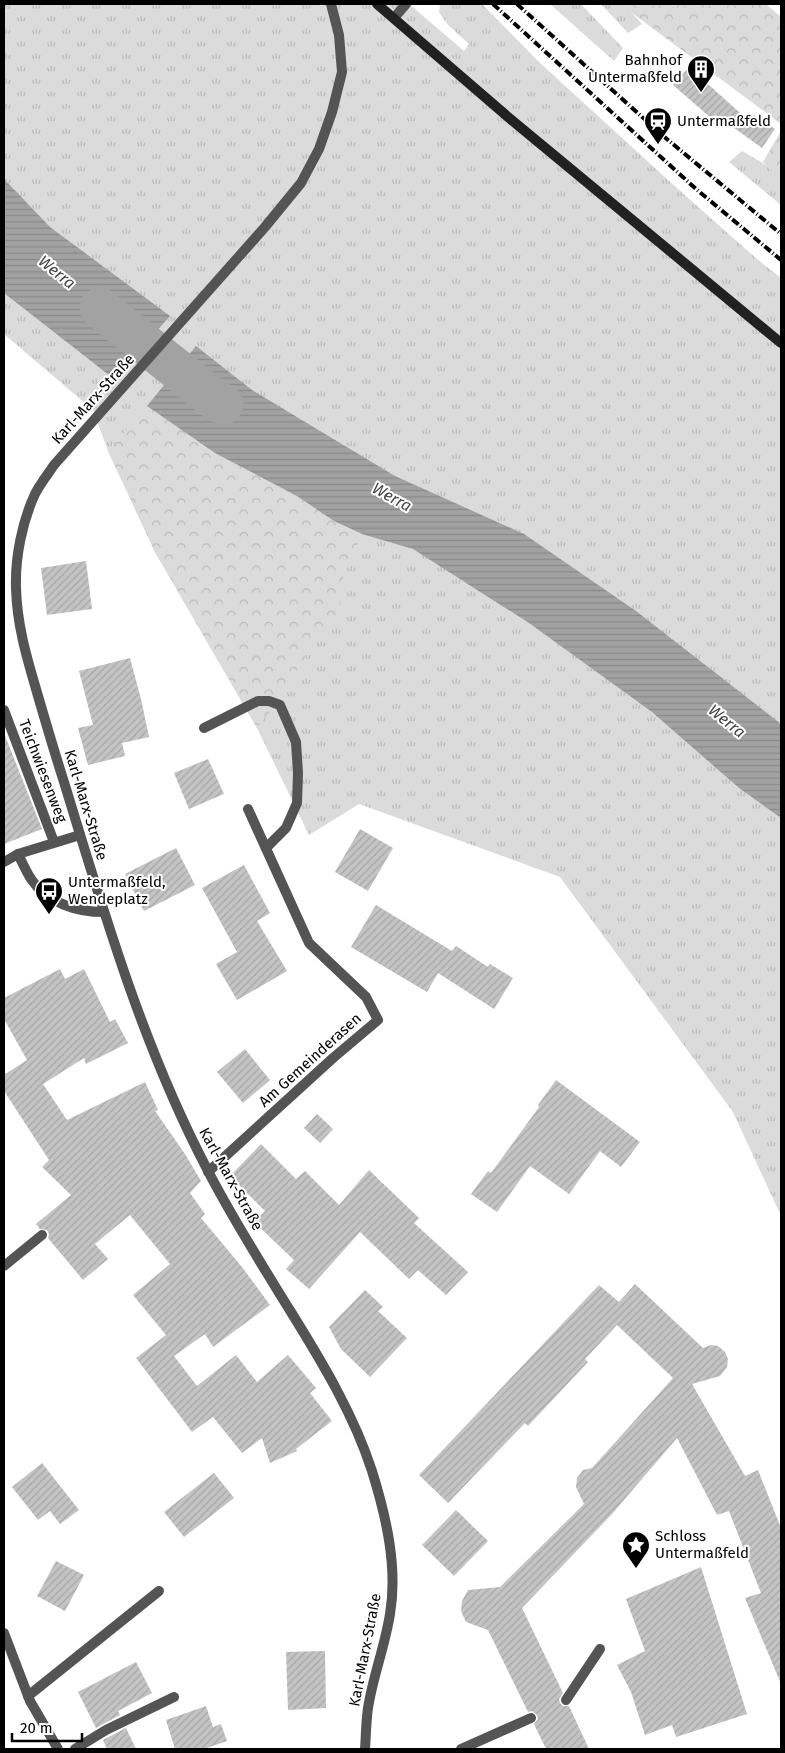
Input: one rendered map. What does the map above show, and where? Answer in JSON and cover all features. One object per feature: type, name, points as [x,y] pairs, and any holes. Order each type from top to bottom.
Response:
[{"type":"main road","points":[[377,4],[508,117],[781,343]]},
{"type":"street","name":"Karl-Marx-Straße","points":[[331,4],[339,35],[342,72],[332,112],[319,149],[301,183],[265,227],[54,465],[36,492],[19,550],[17,614],[22,639],[104,912],[136,1007],[174,1104],[208,1172],[258,1259],[324,1365],[352,1422],[372,1469],[386,1526],[393,1573],[390,1613],[368,1707],[365,1749]]},
{"type":"street","points":[[394,18],[406,4]]},
{"type":"street","points":[[204,728],[258,701],[268,701],[280,705],[296,742],[297,803],[286,828],[266,848]]},
{"type":"street","name":"Teichwiesenweg","points":[[4,710],[54,842]]},
{"type":"street","name":"Am Gemeinderasen","points":[[208,1172],[333,1058],[378,1020],[366,997],[309,943],[248,809]]},
{"type":"street","points":[[4,862],[18,854],[80,835]]},
{"type":"street","points":[[18,854],[31,879],[42,892],[70,907],[87,912],[104,912]]},
{"type":"street","points":[[4,1266],[42,1235]]},
{"type":"street","points":[[28,1696],[159,1591]]},
{"type":"street","points":[[4,1633],[28,1696],[58,1749]]},
{"type":"street","points":[[566,1700],[600,1649]]},
{"type":"street","points":[[75,1749],[106,1730],[174,1697]]},
{"type":"street","points":[[461,1749],[531,1718]]},
{"type":"green space","points":[[4,4],[409,4],[464,51],[469,44],[447,24],[439,12],[440,4],[482,4],[539,62],[679,190],[781,278],[781,1216],[733,1112],[560,877],[359,804],[309,835],[257,728],[155,552],[108,451],[93,410],[4,334]]},
{"type":"green space","points":[[550,4],[581,4],[623,48],[614,61]]},
{"type":"green space","points":[[601,4],[628,4],[632,13],[642,24],[628,33]]},
{"type":"green space","points":[[628,4],[766,4],[781,17],[781,124],[632,13]]},
{"type":"green space","points":[[781,131],[781,180],[763,162]]},
{"type":"green space","points":[[742,151],[766,165],[781,179],[781,205],[729,162]]},
{"type":"green space","points":[[147,406],[215,453],[297,496],[334,521],[362,534],[342,579],[340,609],[301,663],[282,696],[257,728],[155,552],[108,451]]},
{"type":"water","points":[[4,179],[50,227],[170,316],[114,379],[4,293]]},
{"type":"water","points":[[196,346],[252,390],[395,476],[524,534],[636,611],[781,724],[781,818],[739,788],[652,712],[529,623],[413,549],[362,534],[334,521],[297,496],[215,453],[147,406]]},
{"type":"building","points":[[689,67],[749,121],[754,115],[775,129],[762,148],[716,115],[712,119],[673,85]]},
{"type":"building","points":[[86,561],[92,609],[47,615],[41,568]]},
{"type":"building","points":[[130,658],[149,737],[122,743],[125,756],[88,765],[78,728],[93,725],[79,671]]},
{"type":"building","points":[[4,733],[42,829],[4,844]]},
{"type":"building","points":[[208,759],[224,794],[189,809],[174,773]]},
{"type":"building","points":[[360,829],[393,848],[368,891],[335,872]]},
{"type":"building","points":[[176,848],[195,885],[144,911],[125,874]]},
{"type":"building","points":[[244,865],[270,913],[257,921],[287,971],[237,1000],[216,964],[237,952],[202,888]]},
{"type":"building","points":[[376,905],[452,951],[456,946],[488,967],[490,964],[513,978],[494,1009],[438,973],[427,992],[351,947]]},
{"type":"building","points":[[60,969],[65,979],[84,969],[110,1022],[115,1019],[128,1043],[86,1064],[84,1058],[43,1084],[67,1120],[145,1082],[158,1110],[155,1111],[201,1181],[190,1193],[205,1214],[201,1218],[242,1267],[270,1305],[213,1347],[205,1334],[174,1356],[197,1386],[236,1355],[257,1382],[288,1355],[316,1388],[310,1393],[332,1421],[296,1449],[297,1451],[270,1463],[262,1438],[242,1453],[213,1417],[192,1432],[136,1358],[166,1335],[133,1295],[170,1264],[130,1215],[95,1244],[108,1259],[83,1280],[48,1238],[47,1230],[40,1229],[36,1224],[71,1195],[42,1167],[49,1160],[4,1091],[4,1075],[27,1060],[4,1019],[4,998]]},
{"type":"building","points":[[245,1049],[270,1080],[243,1103],[217,1072]]},
{"type":"building","points":[[556,1080],[640,1142],[621,1167],[600,1151],[569,1194],[530,1166],[497,1212],[471,1194],[488,1171],[491,1173],[539,1107],[538,1105]]},
{"type":"building","points":[[317,1114],[333,1129],[320,1143],[304,1128]]},
{"type":"building","points":[[261,1144],[296,1179],[305,1171],[339,1205],[369,1170],[419,1218],[414,1223],[468,1272],[446,1295],[418,1270],[409,1279],[360,1232],[309,1289],[286,1269],[294,1260],[254,1222],[265,1211],[230,1176]]},
{"type":"building","points":[[635,1284],[703,1348],[711,1345],[718,1346],[725,1352],[728,1359],[727,1367],[720,1376],[692,1384],[745,1476],[758,1470],[781,1528],[781,1684],[745,1598],[761,1593],[729,1511],[717,1515],[677,1438],[612,1514],[522,1608],[563,1693],[559,1699],[560,1703],[563,1706],[569,1706],[589,1749],[546,1749],[534,1724],[538,1719],[537,1715],[532,1711],[528,1712],[488,1630],[466,1622],[461,1611],[462,1601],[468,1590],[500,1587],[584,1504],[576,1487],[577,1478],[583,1470],[592,1468],[673,1378],[617,1325],[585,1359],[588,1362],[528,1426],[525,1423],[448,1503],[419,1475],[599,1285],[619,1302]]},
{"type":"building","points":[[365,1290],[383,1307],[378,1311],[407,1338],[370,1377],[341,1349],[329,1327]]},
{"type":"building","points":[[42,1463],[79,1510],[60,1524],[50,1511],[38,1520],[12,1487]]},
{"type":"building","points":[[214,1473],[234,1498],[184,1537],[164,1512]]},
{"type":"building","points":[[456,1510],[488,1541],[454,1576],[422,1545]]},
{"type":"building","points":[[56,1561],[84,1575],[65,1611],[37,1596]]},
{"type":"building","points":[[701,1567],[747,1714],[676,1737],[672,1725],[645,1735],[631,1692],[617,1665],[645,1651],[626,1599]]},
{"type":"building","points":[[325,1651],[326,1708],[288,1710],[286,1652]]},
{"type":"building","points":[[136,1662],[152,1693],[118,1711],[120,1715],[96,1728],[78,1692]]},
{"type":"building","points":[[206,1706],[213,1727],[221,1724],[227,1741],[204,1749],[175,1749],[166,1720]]},
{"type":"building","points":[[126,1728],[136,1749],[107,1749],[103,1740]]},
{"type":"waterway","name":"Werra","points":[[100,308],[214,399],[223,404]]},
{"type":"railway","points":[[493,4],[696,189],[781,260]]},
{"type":"railway","points":[[517,4],[662,135],[781,234]]},
{"type":"place","name":"Bahnhof Untermaßfeld","points":[[701,93]]},
{"type":"place","name":"Untermaßfeld","points":[[658,145]]},
{"type":"place","name":"Untermaßfeld, Wendeplatz","points":[[49,915]]},
{"type":"place","name":"Schloss Untermaßfeld","points":[[636,1569]]}]
